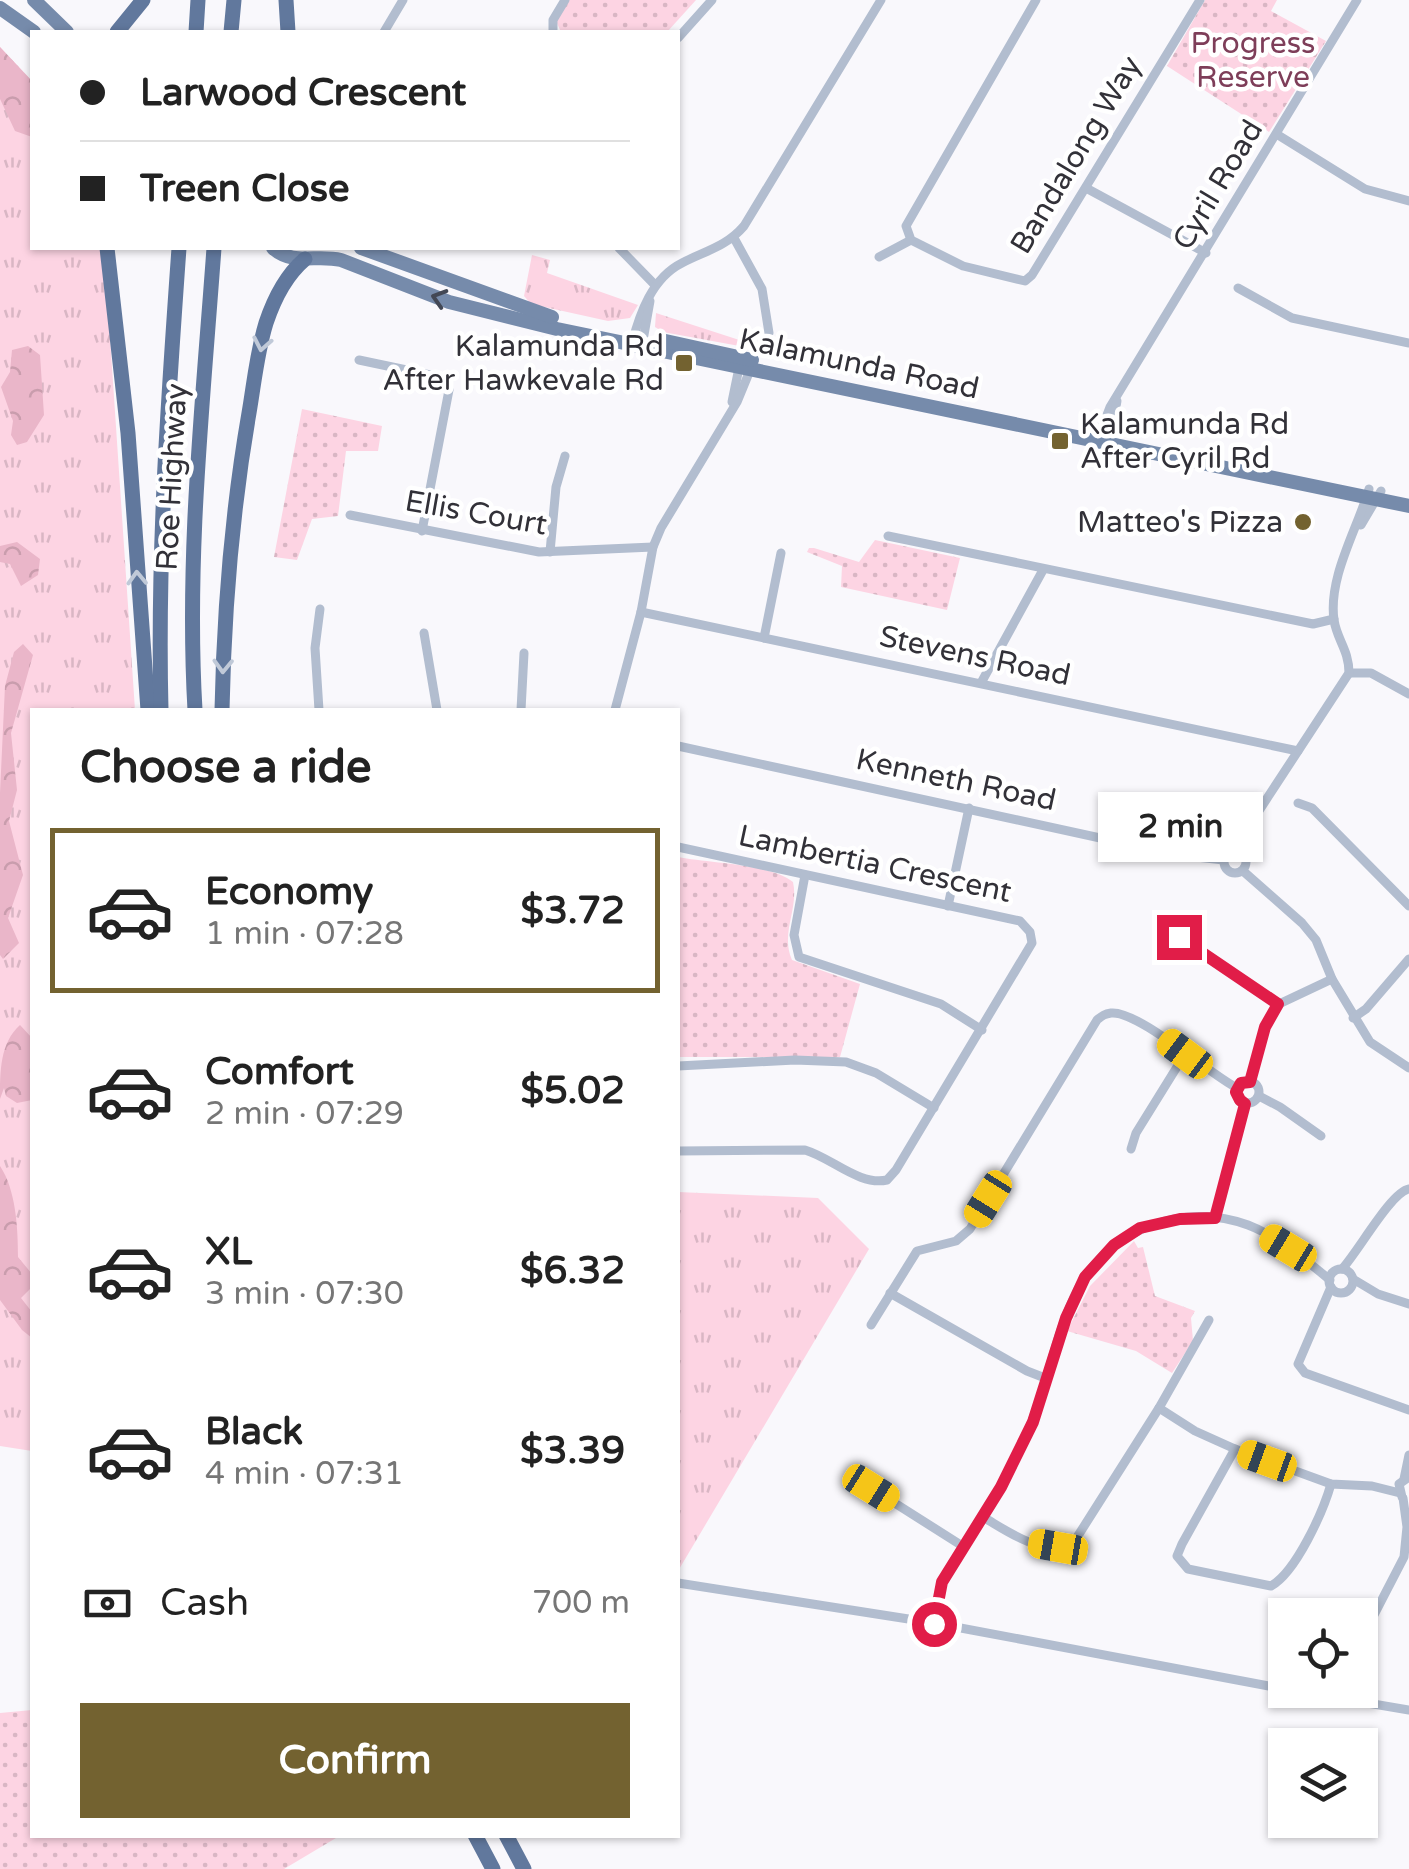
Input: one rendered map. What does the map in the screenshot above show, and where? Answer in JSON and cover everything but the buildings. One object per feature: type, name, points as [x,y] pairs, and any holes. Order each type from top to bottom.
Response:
[{"type":"highway","points":[[118,30],[143,0]]},
{"type":"highway","points":[[196,30],[198,0]]},
{"type":"highway","points":[[231,30],[234,0]]},
{"type":"highway","points":[[286,0],[288,30]]},
{"type":"highway","points":[[107,250],[126,419],[148,708]]},
{"type":"highway","name":"Roe Highway","points":[[161,708],[159,546],[179,250]]},
{"type":"highway","name":"Roe Highway","points":[[195,708],[197,472],[214,250]]},
{"type":"highway","points":[[222,708],[233,533],[256,376],[271,309],[283,284],[311,253]]},
{"type":"highway","points":[[477,1838],[493,1869]]},
{"type":"highway","points":[[508,1838],[524,1869]]},
{"type":"main road","points":[[34,0],[65,30]]},
{"type":"main road","points":[[0,8],[31,30]]},
{"type":"main road","name":"Kalamunda Road","points":[[275,250],[282,256],[311,253],[341,260],[450,302],[1373,495],[1409,506]]},
{"type":"main road","name":"Kalamunda Road","points":[[366,250],[541,314],[638,340]]},
{"type":"main road","name":"Kalamunda Road","points":[[1373,495],[1409,497]]},
{"type":"street","points":[[385,30],[403,0]]},
{"type":"street","points":[[553,30],[553,20],[565,0]]},
{"type":"street","points":[[680,36],[712,0]]},
{"type":"street","points":[[638,340],[642,310],[655,285],[673,268],[734,238],[744,226],[881,0]]},
{"type":"street","points":[[879,257],[911,240],[907,222],[1036,0]]},
{"type":"street","name":"Bandalong Way","points":[[911,240],[963,266],[1025,281],[1200,0]]},
{"type":"street","name":"Cyril Road","points":[[1104,439],[1119,394],[1357,0]]},
{"type":"street","points":[[1278,135],[1365,189],[1409,201]]},
{"type":"street","points":[[1086,188],[1206,253]]},
{"type":"street","points":[[734,238],[762,289],[770,333]]},
{"type":"street","points":[[621,250],[655,285]]},
{"type":"street","points":[[1238,288],[1292,318],[1409,344]]},
{"type":"street","points":[[359,360],[435,376],[449,390],[422,531]]},
{"type":"street","points":[[616,708],[660,528],[737,402],[746,364]]},
{"type":"street","points":[[550,552],[556,487],[565,456]]},
{"type":"street","points":[[1238,851],[1247,828],[1350,674],[1348,652],[1334,619],[1336,583],[1373,495]]},
{"type":"street","name":"Ellis Court","points":[[350,515],[550,552],[653,547]]},
{"type":"street","points":[[888,536],[1313,624],[1334,619]]},
{"type":"street","points":[[764,638],[781,552]]},
{"type":"street","points":[[980,683],[1043,570]]},
{"type":"street","points":[[319,708],[314,648],[320,609]]},
{"type":"street","name":"Stevens Road","points":[[641,612],[1298,751]]},
{"type":"street","points":[[424,632],[436,708]]},
{"type":"street","points":[[521,708],[524,653]]},
{"type":"street","points":[[1350,674],[1371,672],[1409,694]]},
{"type":"street","name":"Kenneth Road","points":[[680,746],[1178,855],[1224,860]]},
{"type":"street","points":[[1298,802],[1312,808],[1409,906]]},
{"type":"street","points":[[948,906],[969,808]]},
{"type":"street","name":"Lambertia Crescent","points":[[680,847],[1020,921],[1030,932],[1030,948],[892,1177],[881,1182],[867,1181],[805,1150],[680,1151]]},
{"type":"street","points":[[1238,851],[1224,860],[1230,872],[1243,871],[1302,923],[1316,940],[1332,979],[1370,1042],[1409,1068]]},
{"type":"street","points":[[1238,851],[1247,861],[1243,871]]},
{"type":"street","points":[[805,875],[794,936],[799,956],[941,1004],[982,1030]]},
{"type":"street","points":[[1179,937],[1278,1004]]},
{"type":"street","points":[[1354,1018],[1409,959]]},
{"type":"street","points":[[1250,1082],[1265,1027],[1278,1004],[1332,979]]},
{"type":"street","points":[[871,1325],[917,1251],[956,1240],[970,1229],[1097,1020],[1106,1014],[1117,1013],[1161,1035],[1215,1077],[1237,1088]]},
{"type":"street","points":[[1131,1150],[1136,1133],[1185,1054]]},
{"type":"street","points":[[680,1066],[784,1060],[846,1062],[876,1073],[934,1108]]},
{"type":"street","points":[[1250,1082],[1258,1087],[1259,1096],[1255,1102],[1245,1104],[1238,1098],[1237,1088],[1250,1082]]},
{"type":"street","points":[[1259,1096],[1321,1136]]},
{"type":"street","points":[[1215,1218],[1245,1104]]},
{"type":"street","points":[[1322,1313],[1344,1292],[1346,1273],[1392,1198],[1400,1190],[1409,1189]]},
{"type":"street","points":[[934,1624],[942,1582],[983,1517],[1033,1422],[1078,1289],[1096,1263],[1126,1236],[1140,1228],[1180,1219],[1215,1218],[1250,1225],[1308,1262],[1344,1292],[1378,1294],[1409,1304]]},
{"type":"street","points":[[1308,1262],[1346,1273],[1378,1294]]},
{"type":"street","points":[[1346,1273],[1330,1283],[1322,1313],[1298,1364],[1304,1373],[1409,1410]]},
{"type":"street","points":[[890,1293],[1045,1378]]},
{"type":"street","points":[[983,1517],[1019,1540],[1070,1546],[1159,1408],[1209,1320]]},
{"type":"street","points":[[1159,1408],[1195,1431],[1235,1449],[1330,1484],[1404,1488]]},
{"type":"street","points":[[1235,1449],[1182,1544],[1178,1556],[1188,1569],[1271,1586],[1283,1580],[1324,1507],[1330,1484]]},
{"type":"street","points":[[1378,1608],[1404,1558],[1408,1526],[1404,1488],[1409,1455]]},
{"type":"street","points":[[871,1488],[964,1546]]},
{"type":"street","points":[[680,1583],[934,1624],[1268,1686]]},
{"type":"street","points":[[1378,1702],[1409,1710]]},
{"type":"green space","points":[[568,0],[696,0],[669,30],[560,30],[556,21]]},
{"type":"green space","name":"Progress Reserve","points":[[1205,0],[1277,0],[1271,11],[1326,41],[1269,132],[1167,66]]},
{"type":"green space","points":[[0,47],[30,79],[30,250],[104,250],[135,708],[30,708],[30,1451],[0,1446]]},
{"type":"green space","points":[[0,47],[30,79],[30,136],[15,131],[0,99]]},
{"type":"green space","points":[[532,255],[550,260],[547,273],[638,305],[630,318],[608,321],[531,304],[524,296]]},
{"type":"green space","points":[[656,313],[767,351],[663,332],[655,327]]},
{"type":"green space","points":[[28,346],[40,355],[44,415],[27,442],[17,445],[11,435],[13,421],[1,387],[10,372],[12,350]]},
{"type":"green space","points":[[302,409],[382,426],[378,451],[346,451],[338,516],[312,519],[297,560],[274,557]]},
{"type":"green space","points":[[875,540],[960,558],[947,610],[841,587],[842,566],[807,552],[814,548],[859,562]]},
{"type":"green space","points":[[17,542],[40,559],[38,575],[21,586],[10,564],[0,562],[0,546]]},
{"type":"green space","points":[[23,644],[33,655],[11,733],[17,790],[9,821],[23,875],[8,918],[19,943],[3,959],[0,793],[5,686],[14,652]]},
{"type":"green space","points":[[680,857],[770,871],[793,882],[788,940],[792,960],[860,984],[840,1057],[680,1057]]},
{"type":"green space","points":[[20,1025],[30,1036],[30,1100],[17,1103],[6,1096],[4,1088],[0,1099],[2,1058]]},
{"type":"green space","points":[[0,1166],[13,1198],[18,1257],[30,1272],[30,1289],[21,1298],[30,1309],[30,1336],[0,1300]]},
{"type":"green space","points":[[680,1192],[818,1198],[869,1249],[680,1568]]},
{"type":"green space","points":[[1134,1241],[1138,1248],[1143,1247],[1155,1296],[1195,1311],[1191,1318],[1193,1341],[1172,1373],[1136,1351],[1067,1331],[1090,1286]]},
{"type":"green space","points":[[30,1710],[30,1838],[336,1838],[284,1869],[0,1869],[0,1713]]},
{"type":"place","name":"Kalamunda Rd After Hawkevale Rd","points":[[684,363]]},
{"type":"place","name":"Kalamunda Rd After Cyril Rd","points":[[1060,441]]},
{"type":"place","name":"Matteo's Pizza","points":[[1303,522]]},
{"type":"route","points":[[934,1624],[942,1582],[1001,1487],[1033,1422],[1066,1318],[1085,1277],[1114,1245],[1140,1228],[1180,1219],[1215,1218],[1245,1104],[1236,1092],[1241,1083],[1250,1082],[1265,1027],[1278,1004],[1179,937]]}]
